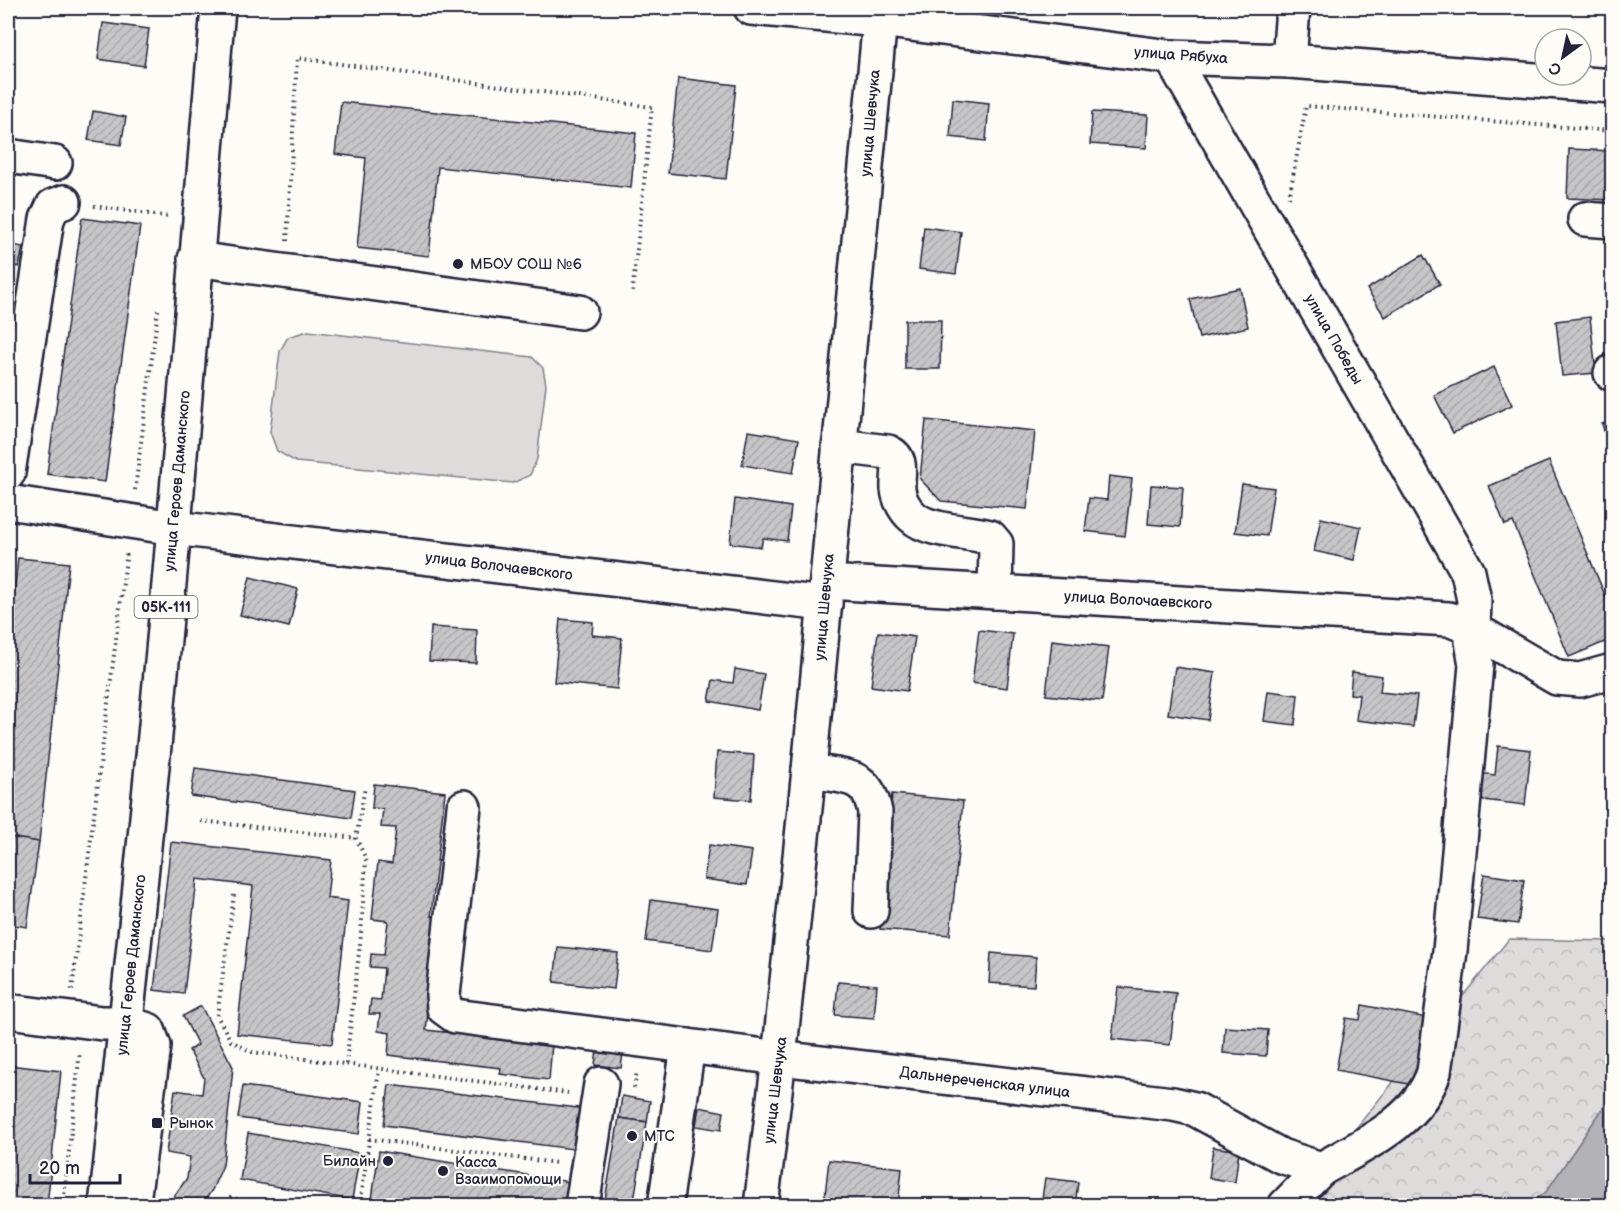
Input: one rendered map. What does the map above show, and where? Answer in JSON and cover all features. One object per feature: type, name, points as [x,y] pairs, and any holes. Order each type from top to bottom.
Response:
[{"type":"main road","name":"улица Героев Даманского","points":[[106,1206],[103,1029],[174,528],[218,8]]},
{"type":"main road","name":"улица Рябуха","points":[[751,8],[880,14],[1172,57],[1289,61],[1612,86]]},
{"type":"main road","points":[[1289,61],[1293,8]]},
{"type":"main road","name":"улица Шевчука","points":[[761,1206],[809,771],[880,14]]},
{"type":"main road","name":"улица Победы","points":[[1172,57],[1468,572],[1474,600],[1461,624],[1472,641],[1476,665],[1450,951],[1434,1072],[1424,1096],[1397,1123],[1322,1169],[1285,1206]]},
{"type":"main road","points":[[8,156],[56,163]]},
{"type":"main road","points":[[8,473],[47,219],[53,206],[64,202]]},
{"type":"main road","points":[[195,259],[580,312]]},
{"type":"main road","points":[[839,446],[888,452],[895,455],[898,462],[898,490],[904,508],[914,519],[929,526],[990,537],[996,544],[995,592]]},
{"type":"main road","name":"улица Волочаевского","points":[[8,502],[174,528],[826,593],[995,592],[1461,624]]},
{"type":"main road","points":[[1461,624],[1557,678],[1581,680],[1612,671]]},
{"type":"main road","points":[[809,771],[827,775],[843,775],[855,779],[867,789],[873,800],[875,812],[871,911]]},
{"type":"main road","name":"Дальнереченская улица","points":[[464,807],[443,995],[444,1008],[455,1016],[686,1059],[779,1058],[1191,1107],[1281,1156],[1322,1169]]},
{"type":"main road","points":[[8,1011],[103,1029],[148,1030],[154,1046],[131,1206]]},
{"type":"main road","points":[[665,1206],[686,1059]]},
{"type":"main road","points":[[582,1206],[601,1084]]},
{"type":"path","points":[[285,270],[297,58],[652,107],[632,296]]},
{"type":"path","points":[[1289,200],[1306,106],[1612,131]]},
{"type":"path","points":[[64,202],[169,217]]},
{"type":"path","points":[[346,1065],[361,935],[366,859],[356,838],[365,786]]},
{"type":"path","points":[[201,821],[356,838]]},
{"type":"path","points":[[234,895],[217,1016],[231,1041],[252,1052],[579,1094],[583,1079],[601,1084],[635,1088],[639,1064],[686,1059]]},
{"type":"path","points":[[63,1206],[103,1029]]},
{"type":"path","points":[[360,1206],[379,1070]]},
{"type":"path","points":[[369,1139],[588,1167]]},
{"type":"path","points":[[221,1206],[230,1198],[282,1206]]},
{"type":"green space","points":[[308,331],[532,357],[543,368],[546,385],[537,459],[530,475],[513,483],[296,462],[277,451],[270,432],[280,351],[288,337]]},
{"type":"green space","points":[[1509,939],[1612,941],[1612,1095],[1546,1192],[1528,1205],[1293,1206]]},
{"type":"shaded area","points":[[1612,1095],[1612,1205],[1528,1205],[1546,1192]]},
{"type":"building","points":[[103,23],[149,29],[144,66],[98,59]]},
{"type":"building","points":[[678,78],[736,85],[726,179],[668,173]]},
{"type":"building","points":[[953,99],[989,103],[986,141],[950,137]]},
{"type":"building","points":[[341,102],[636,133],[631,188],[438,167],[429,256],[357,248],[366,158],[335,154]]},
{"type":"building","points":[[93,111],[126,117],[121,145],[88,140]]},
{"type":"building","points":[[1092,112],[1148,115],[1146,148],[1090,144]]},
{"type":"building","points":[[1569,149],[1612,151],[1612,200],[1567,198]]},
{"type":"building","points":[[82,218],[140,226],[105,482],[47,474]]},
{"type":"building","points":[[924,227],[961,232],[956,274],[919,269]]},
{"type":"building","points":[[8,244],[23,247],[19,267],[8,265]]},
{"type":"building","points":[[1423,255],[1440,284],[1385,317],[1367,289]]},
{"type":"building","points":[[1240,288],[1248,327],[1199,338],[1190,299]]},
{"type":"building","points":[[8,291],[26,294],[14,368],[8,366]]},
{"type":"building","points":[[1590,317],[1596,373],[1562,376],[1556,321]]},
{"type":"building","points":[[905,320],[941,320],[940,369],[905,369]]},
{"type":"building","points":[[1494,367],[1512,405],[1453,433],[1434,395]]},
{"type":"building","points":[[926,420],[1035,431],[1027,509],[941,501],[920,479]]},
{"type":"building","points":[[1612,421],[1612,440],[1607,441],[1602,424]]},
{"type":"building","points":[[748,431],[799,439],[793,473],[742,465]]},
{"type":"building","points":[[1549,461],[1612,612],[1612,639],[1569,657],[1513,522],[1505,525],[1489,486]]},
{"type":"building","points":[[1109,476],[1132,479],[1125,536],[1085,531],[1089,498],[1107,500]]},
{"type":"building","points":[[1242,484],[1274,488],[1267,536],[1235,532]]},
{"type":"building","points":[[1151,485],[1183,487],[1180,527],[1148,524]]},
{"type":"building","points":[[735,499],[791,507],[787,541],[763,538],[761,547],[730,543]]},
{"type":"building","points":[[1321,518],[1361,527],[1354,560],[1314,551]]},
{"type":"building","points":[[18,558],[69,563],[39,842],[8,837],[8,650]]},
{"type":"building","points":[[250,577],[298,589],[289,627],[240,615]]},
{"type":"building","points":[[560,619],[593,622],[592,635],[622,638],[617,689],[554,682]]},
{"type":"building","points":[[431,627],[477,630],[476,663],[429,661]]},
{"type":"building","points":[[979,630],[1013,634],[1007,688],[972,683]]},
{"type":"building","points":[[878,632],[915,637],[907,691],[871,686]]},
{"type":"building","points":[[1052,640],[1109,647],[1102,701],[1046,695]]},
{"type":"building","points":[[1175,667],[1215,673],[1208,720],[1168,714]]},
{"type":"building","points":[[735,669],[764,674],[758,710],[709,701],[713,680],[733,683]]},
{"type":"building","points":[[1352,672],[1382,676],[1380,692],[1417,696],[1413,727],[1356,720],[1359,695],[1350,694]]},
{"type":"building","points":[[1268,691],[1298,695],[1295,725],[1264,721]]},
{"type":"building","points":[[1498,746],[1531,750],[1525,805],[1475,799],[1478,773],[1495,775]]},
{"type":"building","points":[[717,752],[754,755],[751,800],[714,797]]},
{"type":"building","points":[[195,768],[355,790],[351,818],[191,796]]},
{"type":"building","points":[[374,784],[445,792],[431,916],[439,916],[426,1030],[552,1044],[549,1080],[500,1074],[501,1068],[388,1055],[390,1033],[378,1031],[380,1014],[369,1014],[371,999],[381,1000],[384,968],[370,967],[371,954],[384,955],[388,921],[372,919],[378,862],[392,864],[396,828],[381,827],[383,809],[372,808]]},
{"type":"building","points":[[892,794],[963,801],[950,935],[880,929]]},
{"type":"building","points":[[8,837],[39,842],[27,927],[8,924]]},
{"type":"building","points":[[171,842],[331,860],[327,898],[348,901],[332,1044],[237,1034],[253,886],[197,879],[184,994],[154,990]]},
{"type":"building","points":[[709,845],[752,851],[747,885],[704,879]]},
{"type":"building","points":[[1484,874],[1524,880],[1518,924],[1477,919]]},
{"type":"building","points":[[651,900],[718,909],[712,950],[646,941]]},
{"type":"building","points":[[558,947],[618,953],[614,989],[554,982]]},
{"type":"building","points":[[991,953],[1036,957],[1034,986],[989,983]]},
{"type":"building","points":[[838,982],[877,985],[874,1018],[835,1015]]},
{"type":"building","points":[[1118,987],[1176,993],[1170,1045],[1112,1039]]},
{"type":"building","points":[[1362,1005],[1427,1018],[1414,1085],[1336,1070],[1346,1018],[1360,1020]]},
{"type":"building","points":[[201,1006],[233,1067],[223,1165],[212,1190],[201,1206],[167,1206],[187,1178],[190,1157],[166,1153],[175,1090],[202,1094],[204,1078],[189,1050],[198,1045],[183,1016]]},
{"type":"building","points":[[1225,1027],[1268,1030],[1266,1056],[1223,1053]]},
{"type":"building","points":[[598,1042],[624,1045],[621,1068],[595,1065]]},
{"type":"building","points":[[8,1065],[61,1071],[47,1206],[8,1206]]},
{"type":"building","points":[[389,1085],[586,1109],[581,1150],[384,1125]]},
{"type":"building","points":[[243,1086],[363,1102],[359,1134],[238,1118]]},
{"type":"building","points":[[622,1096],[650,1101],[647,1122],[619,1118]]},
{"type":"building","points":[[699,1107],[724,1112],[721,1130],[696,1126]]},
{"type":"building","points":[[619,1118],[647,1122],[633,1206],[604,1206]]},
{"type":"building","points":[[248,1133],[360,1153],[352,1200],[240,1180]]},
{"type":"building","points":[[1213,1147],[1239,1151],[1235,1182],[1209,1178]]},
{"type":"building","points":[[379,1151],[576,1183],[572,1206],[412,1206],[372,1199]]},
{"type":"building","points":[[829,1160],[902,1168],[898,1206],[824,1204]]},
{"type":"building","points":[[1045,1178],[1078,1182],[1075,1206],[1041,1206]]},
{"type":"place","name":"МБОУ СОШ №6","points":[[458,264]]},
{"type":"place","name":"Рынок","points":[[157,1123]]},
{"type":"place","name":"МТС","points":[[632,1136]]},
{"type":"place","name":"Билайн","points":[[388,1161]]},
{"type":"place","name":"Касса Взаимопомощи","points":[[443,1171]]}]
